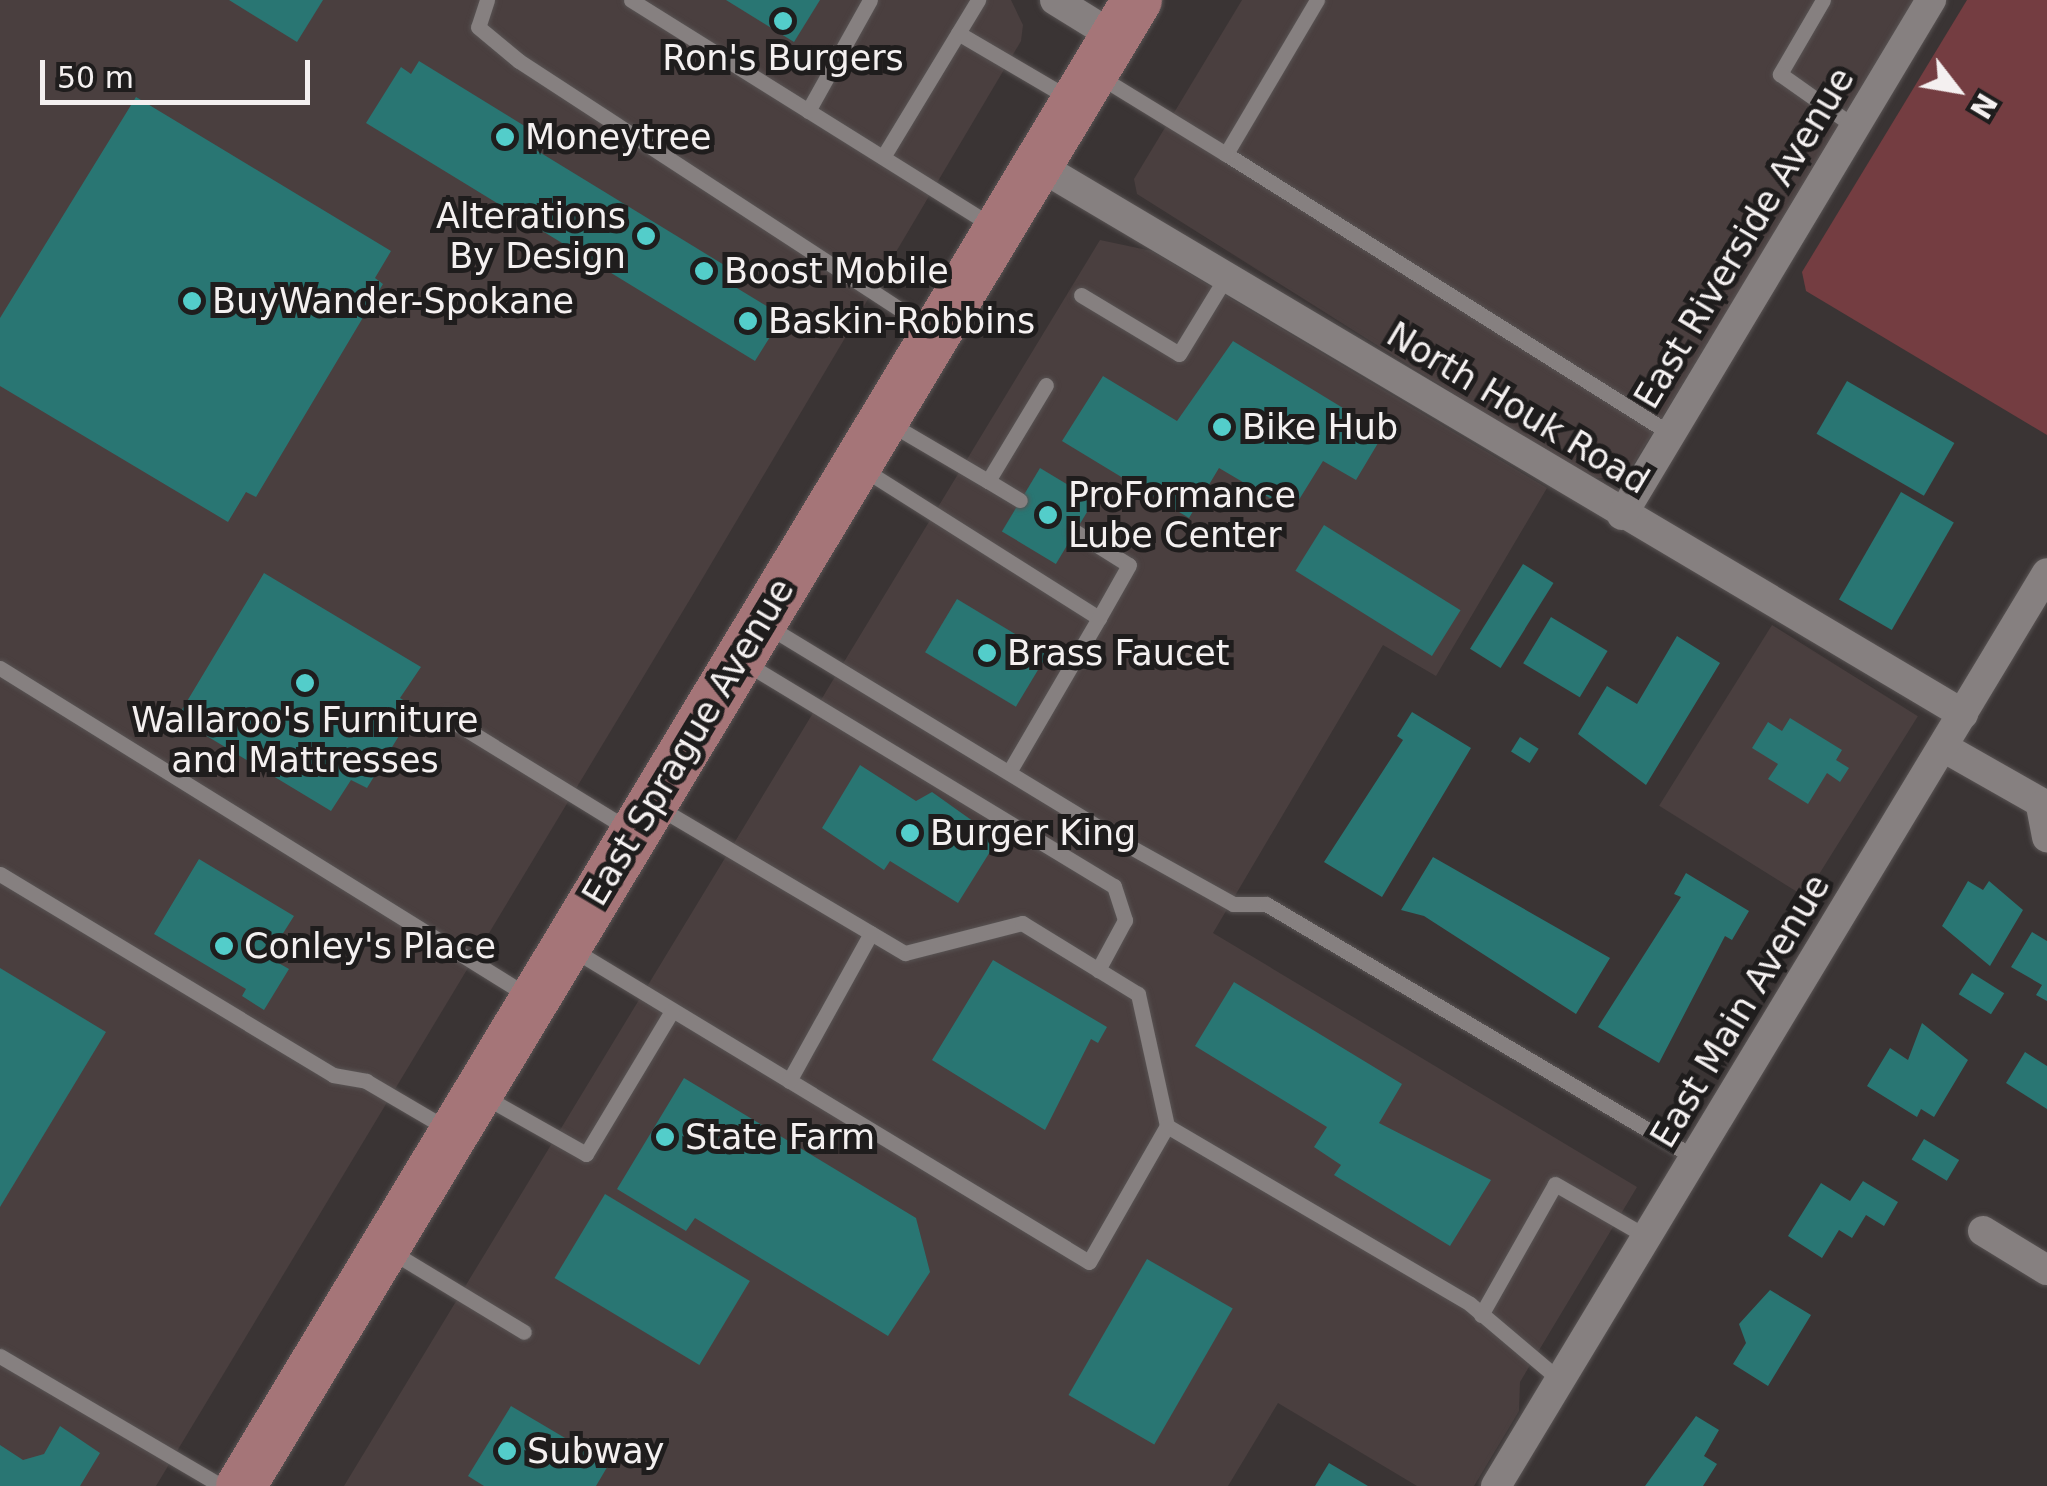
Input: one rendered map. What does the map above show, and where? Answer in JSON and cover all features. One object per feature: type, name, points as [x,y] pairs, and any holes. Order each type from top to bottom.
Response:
[{"type":"main road","name":"East Sprague Avenue","points":[[241,1486],[1105,53]]},
{"type":"street","points":[[1054,0],[1105,53]]},
{"type":"street","name":"East Riverside Avenue","points":[[1622,516],[1931,0]]},
{"type":"street","name":"North Houk Road","points":[[1036,164],[1622,516],[1963,714]]},
{"type":"street","name":"East Main Avenue","points":[[1496,1486],[2047,573]]},
{"type":"street","points":[[1943,747],[2044,806],[2047,837]]},
{"type":"street","points":[[1983,1231],[2047,1270]]},
{"type":"lane","points":[[487,0],[478,27],[519,61],[935,332]]},
{"type":"lane","points":[[631,0],[997,229]]},
{"type":"lane","points":[[808,111],[870,0]]},
{"type":"lane","points":[[883,158],[978,0]]},
{"type":"lane","points":[[1226,154],[1318,0]]},
{"type":"lane","points":[[1822,0],[1780,74],[1855,126]]},
{"type":"lane","points":[[958,33],[1105,53],[1226,154],[1670,434]]},
{"type":"lane","points":[[1081,295],[1180,354],[1226,277]]},
{"type":"lane","points":[[988,481],[1046,385]]},
{"type":"lane","points":[[882,420],[1020,500]]},
{"type":"lane","points":[[856,464],[1099,618]]},
{"type":"lane","points":[[1008,772],[1129,564],[1076,532]]},
{"type":"lane","points":[[750,640],[1008,772],[1233,904],[1266,904],[1695,1158]]},
{"type":"lane","points":[[750,640],[1114,886],[1125,920],[1098,970]]},
{"type":"lane","points":[[0,668],[534,1000]]},
{"type":"lane","points":[[446,718],[904,952],[1022,923],[1138,994],[1167,1126],[1088,1262],[566,945]]},
{"type":"lane","points":[[0,874],[333,1075],[366,1080],[586,1154],[672,1011]]},
{"type":"lane","points":[[788,1081],[871,933]]},
{"type":"lane","points":[[1167,1126],[1481,1315],[1560,1380]]},
{"type":"lane","points":[[1481,1315],[1556,1184],[1647,1237]]},
{"type":"lane","points":[[384,1247],[524,1332]]},
{"type":"lane","points":[[0,1356],[222,1486]]},
{"type":"shaded area","points":[[0,0],[1011,0],[1023,25],[1021,41],[695,591],[156,1486],[0,1486]]},
{"type":"shaded area","points":[[1242,0],[1918,0],[1633,465],[1611,478],[1588,478],[1137,194],[1134,179]]},
{"type":"shaded area","points":[[1967,0],[2047,0],[2047,435],[1806,291],[1802,272]]},
{"type":"shaded area","points":[[1100,240],[1152,251],[1547,488],[1436,676],[1383,645],[1213,933],[1637,1187],[1520,1382],[1519,1411],[1474,1486],[1417,1486],[1278,1403],[1228,1486],[344,1486]]},
{"type":"shaded area","points":[[1772,625],[1918,716],[1805,897],[1659,806]]},
{"type":"building","points":[[229,0],[323,0],[297,42]]},
{"type":"building","name":"Ron's Burgers","points":[[726,0],[820,0],[794,42]]},
{"type":"building","points":[[419,61],[544,138],[536,150],[734,271],[727,282],[783,316],[755,361],[366,123],[401,67],[411,74]]},
{"type":"building","name":"BuyWander-Spokane","points":[[136,97],[391,251],[375,278],[383,284],[256,497],[246,492],[228,522],[0,386],[0,318]]},
{"type":"building","name":"Bike Hub","points":[[1233,341],[1384,433],[1356,480],[1323,461],[1292,511],[1219,468],[1189,518],[1062,441],[1103,376],[1177,421]]},
{"type":"building","points":[[1847,381],[1954,443],[1924,496],[1816,434]]},
{"type":"building","name":"ProFormance Lube Center","points":[[1040,468],[1094,500],[1056,564],[1002,531]]},
{"type":"building","points":[[1901,492],[1954,522],[1892,630],[1839,599]]},
{"type":"building","points":[[1324,525],[1461,610],[1432,656],[1295,571]]},
{"type":"building","points":[[1523,564],[1554,583],[1501,668],[1470,649]]},
{"type":"building","name":"Wallaroo's Furniture and Mattresses","points":[[264,573],[421,667],[400,698],[416,708],[367,788],[351,780],[331,811],[177,718]]},
{"type":"building","name":"Brass Faucet","points":[[957,599],[1048,654],[1016,707],[925,652]]},
{"type":"building","points":[[1551,617],[1608,651],[1580,697],[1523,663]]},
{"type":"building","points":[[1677,636],[1720,663],[1646,785],[1578,734],[1607,686],[1637,704]]},
{"type":"building","points":[[1412,712],[1471,748],[1382,897],[1324,862],[1403,740],[1397,736]]},
{"type":"building","points":[[1790,718],[1842,750],[1836,760],[1849,768],[1840,782],[1827,773],[1808,804],[1768,779],[1778,764],[1752,748],[1768,722],[1782,731]]},
{"type":"building","points":[[1520,737],[1539,749],[1530,763],[1511,751]]},
{"type":"building","name":"Burger King","points":[[860,765],[916,801],[932,792],[998,839],[958,903],[890,861],[884,870],[822,828]]},
{"type":"building","points":[[1433,857],[1610,958],[1576,1014],[1424,916],[1401,910]]},
{"type":"building","name":"Conley's Place","points":[[199,859],[294,916],[268,957],[289,969],[264,1010],[242,996],[246,989],[154,934]]},
{"type":"building","points":[[1686,873],[1749,911],[1732,940],[1725,936],[1659,1063],[1598,1027],[1681,897],[1674,894]]},
{"type":"building","points":[[1968,881],[1983,890],[1989,881],[2023,910],[1990,966],[1942,926]]},
{"type":"building","points":[[2032,932],[2047,941],[2047,1001],[2036,995],[2042,985],[2011,967]]},
{"type":"building","points":[[993,960],[1107,1027],[1098,1043],[1091,1039],[1045,1130],[932,1060]]},
{"type":"building","points":[[0,968],[106,1032],[0,1207]]},
{"type":"building","points":[[1972,973],[2004,993],[1991,1014],[1959,994]]},
{"type":"building","points":[[1234,982],[1402,1084],[1379,1123],[1491,1180],[1450,1246],[1334,1175],[1341,1165],[1314,1147],[1327,1127],[1195,1046]]},
{"type":"building","points":[[1922,1023],[1968,1060],[1934,1117],[1921,1109],[1917,1117],[1867,1086],[1890,1048],[1908,1060]]},
{"type":"building","points":[[2025,1052],[2047,1066],[2047,1109],[2006,1083]]},
{"type":"building","points":[[684,1078],[916,1218],[930,1272],[888,1336],[695,1218],[686,1231],[617,1189]]},
{"type":"building","points":[[1924,1139],[1959,1160],[1947,1181],[1912,1160]]},
{"type":"building","points":[[1863,1181],[1898,1202],[1884,1226],[1866,1215],[1852,1238],[1839,1230],[1822,1258],[1788,1236],[1821,1183],[1850,1201]]},
{"type":"building","points":[[605,1194],[750,1281],[699,1365],[555,1278]]},
{"type":"building","points":[[1147,1259],[1233,1308],[1154,1444],[1068,1395]]},
{"type":"building","points":[[1770,1290],[1811,1315],[1768,1386],[1733,1364],[1746,1343],[1739,1324]]},
{"type":"building","points":[[511,1406],[609,1464],[596,1486],[484,1486],[468,1476]]},
{"type":"building","points":[[1696,1416],[1719,1430],[1704,1456],[1717,1464],[1703,1486],[1645,1486]]},
{"type":"building","points":[[60,1426],[100,1453],[80,1486],[0,1486],[0,1445],[23,1460],[44,1454]]},
{"type":"building","points":[[1329,1463],[1368,1486],[1315,1486]]},
{"type":"place","name":"Ron's Burgers","points":[[783,21]]},
{"type":"place","name":"Moneytree","points":[[505,137]]},
{"type":"place","name":"Alterations By Design","points":[[646,236]]},
{"type":"place","name":"Boost Mobile","points":[[704,271]]},
{"type":"place","name":"BuyWander-Spokane","points":[[192,301]]},
{"type":"place","name":"Baskin-Robbins","points":[[748,321]]},
{"type":"place","name":"Bike Hub","points":[[1222,427]]},
{"type":"place","name":"ProFormance Lube Center","points":[[1048,515]]},
{"type":"place","name":"Brass Faucet","points":[[987,653]]},
{"type":"place","name":"Wallaroo's Furniture and Mattresses","points":[[305,683]]},
{"type":"place","name":"Burger King","points":[[910,833]]},
{"type":"place","name":"Conley's Place","points":[[224,946]]},
{"type":"place","name":"State Farm","points":[[665,1137]]},
{"type":"place","name":"Subway","points":[[507,1451]]}]
